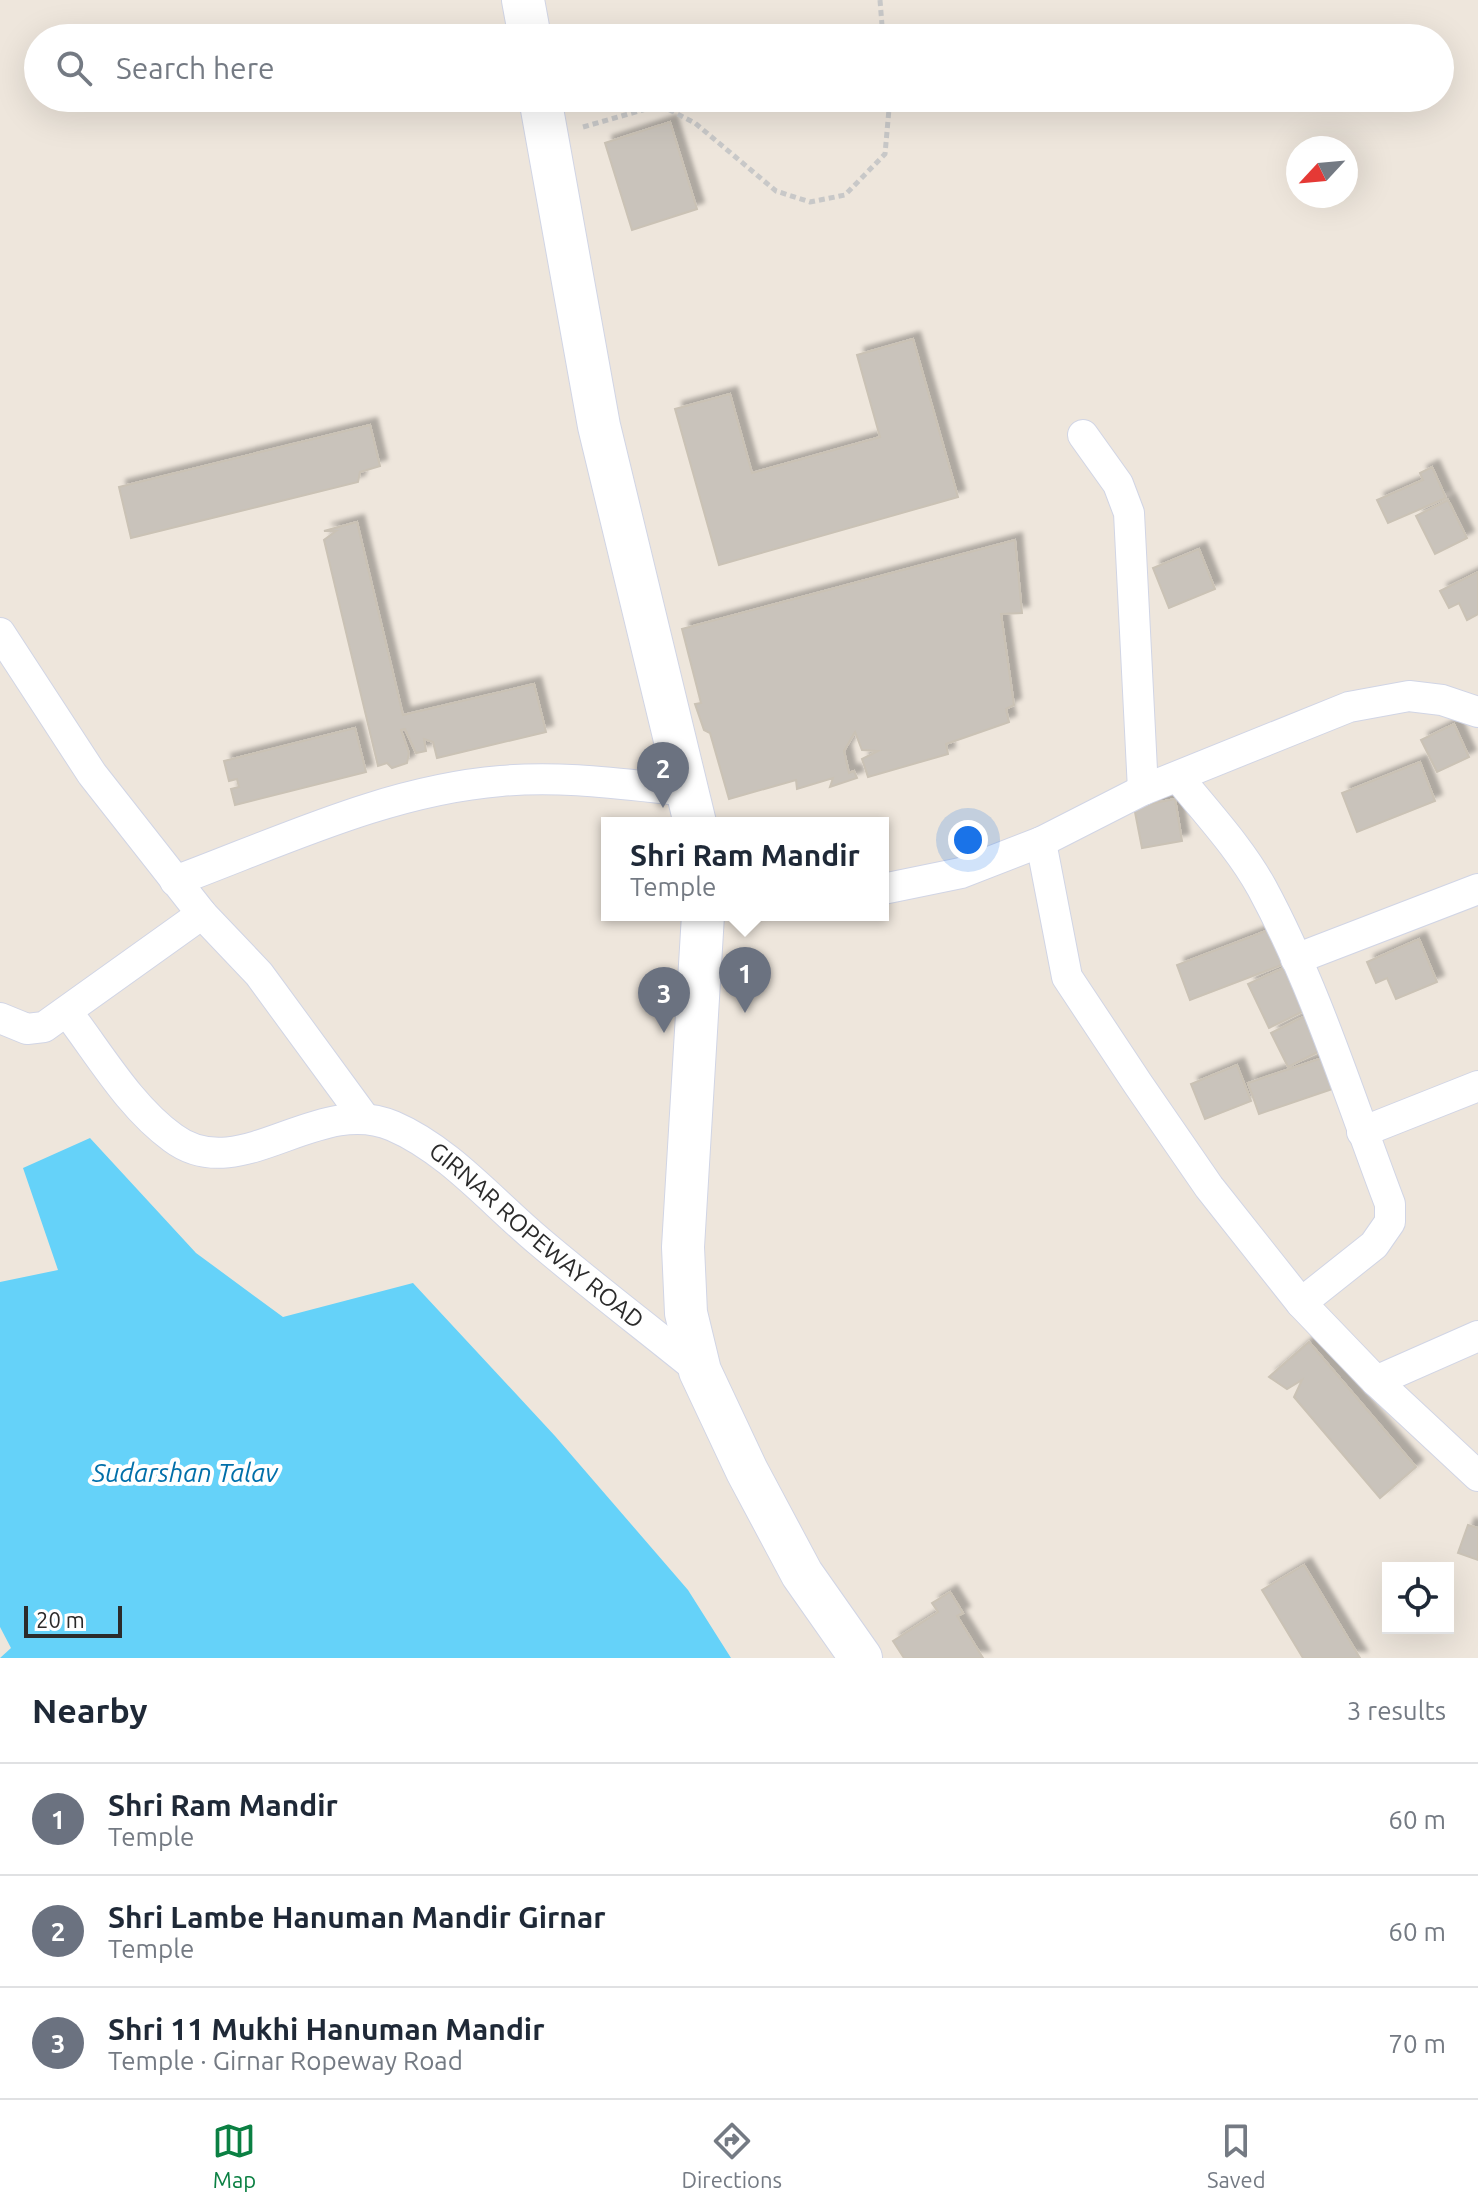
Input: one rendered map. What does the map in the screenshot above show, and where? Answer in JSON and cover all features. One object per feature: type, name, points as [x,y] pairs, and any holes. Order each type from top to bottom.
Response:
[{"type":"street","points":[[523,0],[527,24]]},
{"type":"street","points":[[175,881],[365,810],[435,792],[501,781],[580,781],[693,807],[599,426],[544,117]]},
{"type":"street","points":[[1083,435],[1112,475],[1129,513],[1143,790]]},
{"type":"street","points":[[0,633],[92,774],[202,914],[259,974],[363,1116]]},
{"type":"street","points":[[889,888],[961,873],[1041,842],[1143,790],[1349,707],[1378,699],[1409,696],[1442,700],[1478,712]]},
{"type":"street","points":[[1178,777],[1247,862],[1296,959],[1390,1204],[1390,1222],[1374,1245],[1301,1303]]},
{"type":"street","points":[[1041,842],[1067,977],[1209,1187],[1301,1303],[1376,1381],[1478,1476]]},
{"type":"street","points":[[1296,959],[1478,889]]},
{"type":"street","points":[[0,1018],[27,1029],[44,1027],[68,1013],[202,914]]},
{"type":"street","points":[[703,921],[683,1247],[686,1313],[700,1371],[747,1471],[802,1574],[861,1658]]},
{"type":"street","points":[[68,1013],[149,1118],[175,1140],[202,1151],[222,1153],[259,1146],[334,1119],[363,1116]]},
{"type":"street","points":[[1362,1132],[1478,1086]]},
{"type":"street","name":"GIRNAR ROPEWAY ROAD","points":[[363,1116],[418,1138],[540,1242],[700,1371]]},
{"type":"street","points":[[1376,1381],[1478,1336]]},
{"type":"path","points":[[880,0],[882,24]]},
{"type":"path","points":[[544,117],[592,112]]},
{"type":"path","points":[[674,112],[695,123],[776,191],[810,202],[845,195],[885,154],[889,112]]},
{"type":"water","name":"Sudarshan Talav","points":[[90,1138],[196,1253],[283,1317],[413,1283],[555,1436],[688,1590],[731,1658],[0,1658],[11,1648],[0,1627],[0,1282],[58,1270],[23,1168]]},
{"type":"building","points":[[670,122],[697,209],[632,230],[605,143]]},
{"type":"building","points":[[913,339],[958,497],[719,565],[675,409],[730,394],[752,473],[880,437],[857,355]]},
{"type":"building","points":[[370,425],[380,466],[360,472],[358,482],[131,538],[119,487]]},
{"type":"building","points":[[1432,467],[1446,498],[1388,523],[1377,500],[1423,480],[1420,473]]},
{"type":"building","points":[[1448,500],[1467,538],[1435,554],[1416,516]]},
{"type":"building","points":[[357,522],[403,715],[534,684],[546,732],[437,758],[433,742],[424,739],[426,751],[416,753],[405,729],[401,730],[409,753],[407,763],[392,768],[387,763],[378,766],[324,540],[336,531],[324,531]]},
{"type":"building","points":[[1015,540],[1022,613],[1001,614],[1014,705],[1006,709],[1009,722],[946,744],[948,754],[868,777],[862,759],[878,751],[862,750],[855,732],[844,751],[849,773],[854,771],[857,778],[830,787],[833,778],[797,789],[796,780],[729,799],[710,733],[704,730],[695,704],[701,703],[682,629]]},
{"type":"building","points":[[1199,549],[1215,589],[1169,608],[1153,568]]},
{"type":"building","points":[[1478,572],[1478,614],[1467,620],[1459,603],[1449,608],[1440,591]]},
{"type":"building","points":[[1454,724],[1469,757],[1437,772],[1421,740]]},
{"type":"building","points":[[355,728],[366,772],[235,805],[231,789],[239,787],[237,779],[229,781],[224,761]]},
{"type":"building","points":[[1420,762],[1435,801],[1357,832],[1342,793]]},
{"type":"building","points":[[1175,799],[1182,841],[1142,848],[1134,807]]},
{"type":"building","points":[[1271,929],[1284,964],[1190,1000],[1177,965]]},
{"type":"building","points":[[1419,939],[1437,982],[1396,999],[1387,978],[1376,983],[1367,962]]},
{"type":"building","points":[[1288,966],[1308,1009],[1269,1028],[1248,984]]},
{"type":"building","points":[[1309,1014],[1326,1048],[1288,1067],[1271,1033]]},
{"type":"building","points":[[1325,1057],[1335,1088],[1259,1114],[1248,1083]]},
{"type":"building","points":[[1237,1065],[1251,1101],[1205,1119],[1191,1084]]},
{"type":"building","points":[[1309,1342],[1416,1467],[1380,1498],[1294,1397],[1302,1380],[1287,1389],[1269,1377]]},
{"type":"building","points":[[1468,1525],[1478,1528],[1478,1560],[1458,1553]]},
{"type":"building","points":[[1304,1565],[1360,1658],[1303,1658],[1262,1590]]},
{"type":"building","points":[[950,1592],[963,1613],[957,1616],[983,1658],[904,1658],[893,1641],[938,1612],[932,1603]]},
{"type":"place","name":"Shri Lambe Hanuman Mandir Girnar","points":[[663,808]]},
{"type":"place","name":"Shri Ram Mandir","points":[[745,1013]]},
{"type":"place","name":"Shri 11 Mukhi Hanuman Mandir","points":[[664,1033]]}]
